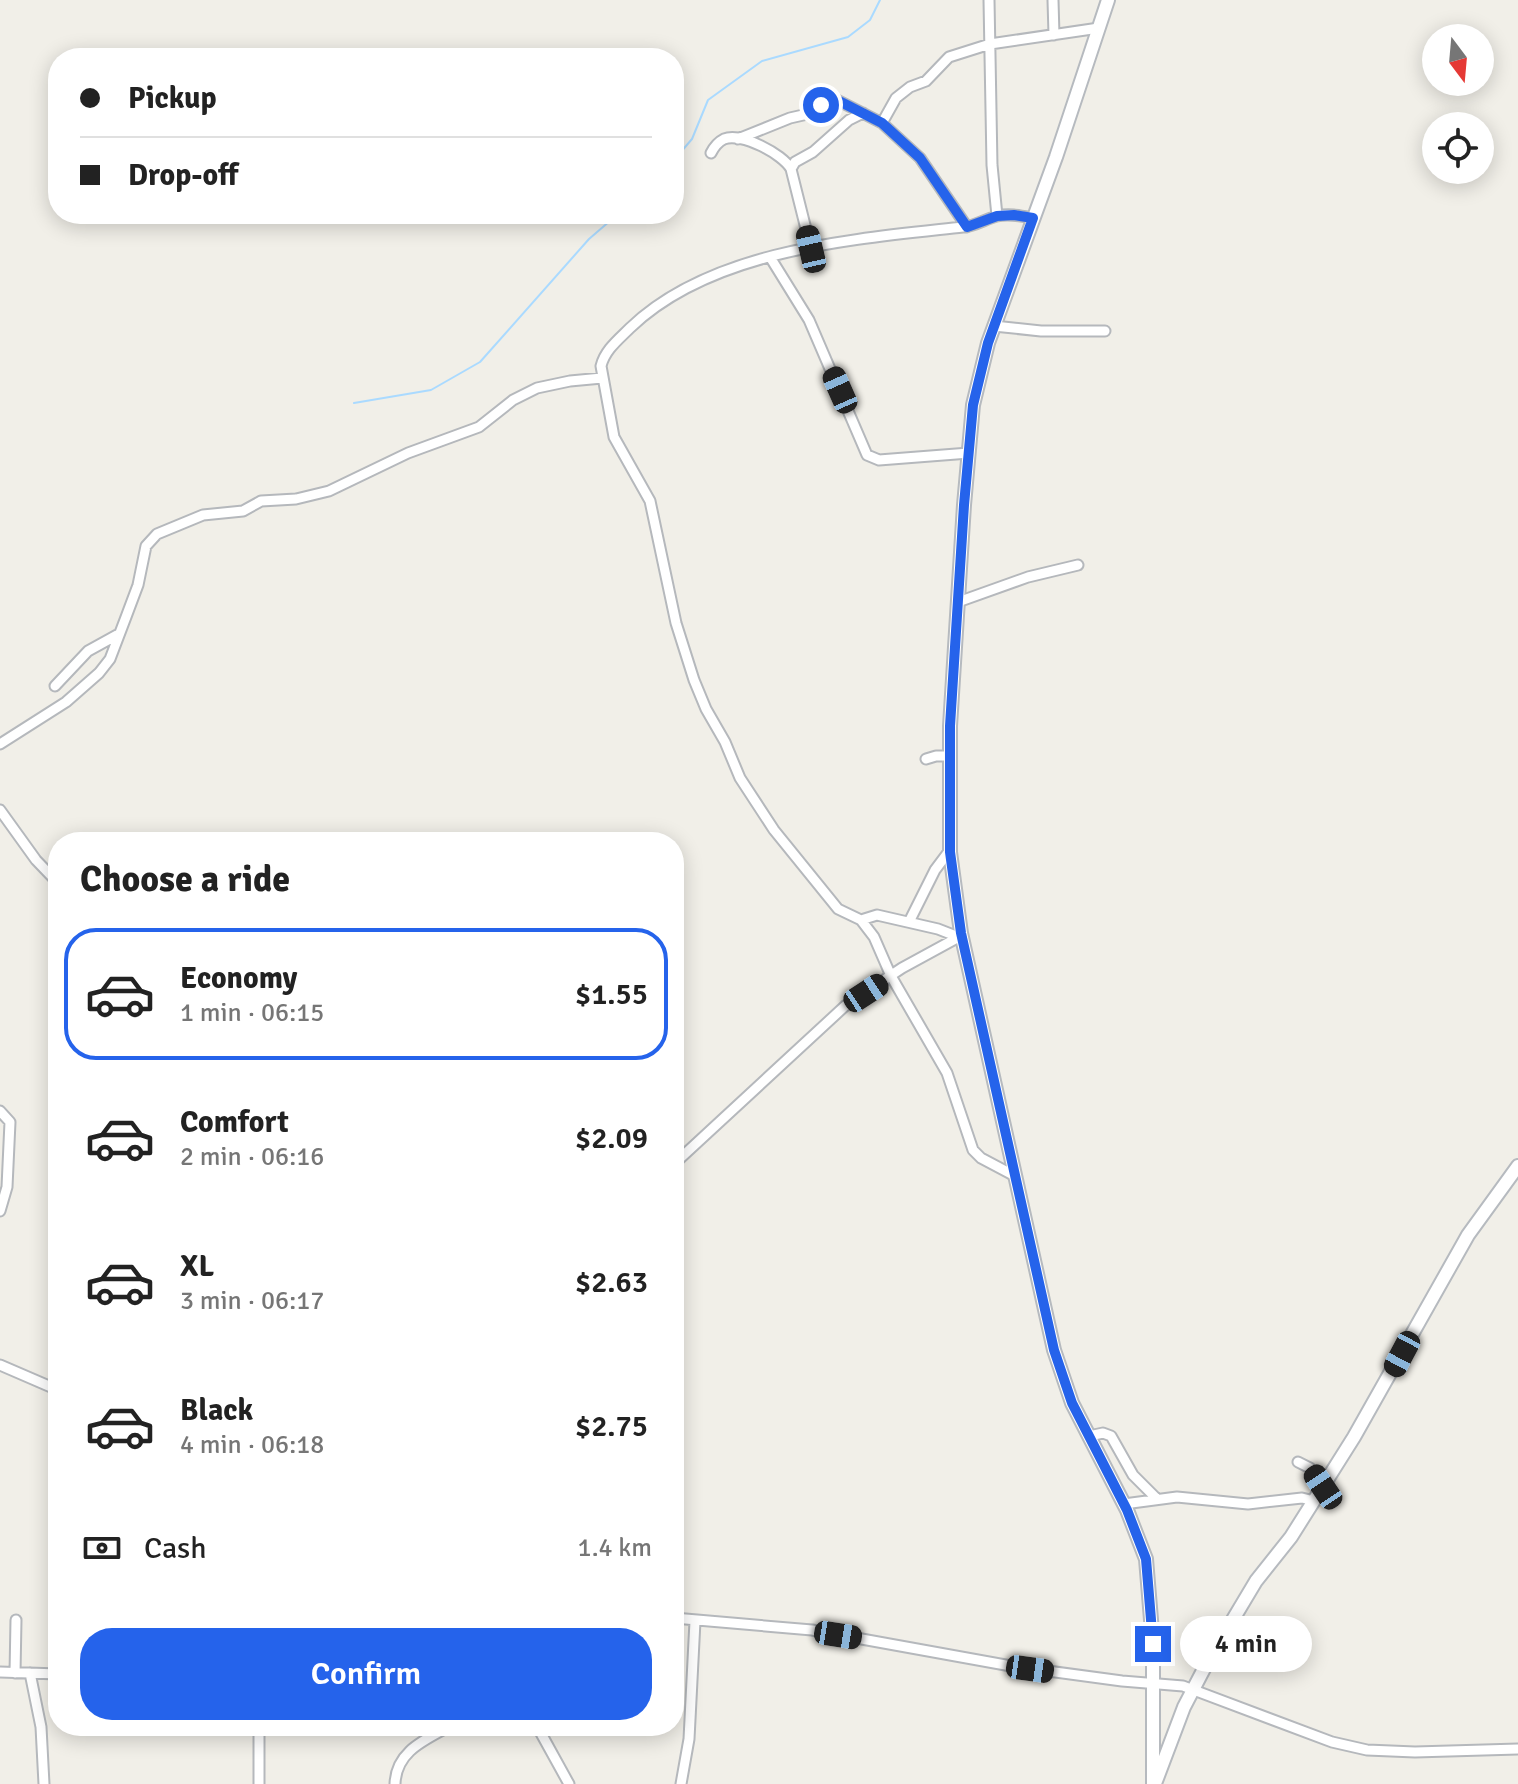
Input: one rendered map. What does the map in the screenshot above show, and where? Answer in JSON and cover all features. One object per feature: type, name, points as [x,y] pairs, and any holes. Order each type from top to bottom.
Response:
[{"type":"street","points":[[989,0],[992,165],[997,216]]},
{"type":"street","points":[[1053,0],[1054,35]]},
{"type":"street","points":[[1108,0],[994,326],[973,405],[950,756],[950,850],[959,938],[1054,1350],[1065,1387],[1124,1504],[1146,1559],[1152,1607],[1153,1784]]},
{"type":"street","points":[[882,123],[896,98],[910,87],[926,81],[949,57],[990,44],[1099,28]]},
{"type":"street","points":[[738,139],[790,118],[812,113],[831,100],[837,100],[882,123],[920,158],[967,227]]},
{"type":"street","points":[[791,169],[795,162],[813,152],[849,120],[863,113]]},
{"type":"street","points":[[711,153],[724,139],[738,139],[773,152],[787,161],[811,249]]},
{"type":"street","points":[[959,938],[938,929],[877,915],[861,920],[847,916],[774,830],[740,778],[694,680],[676,623],[650,501],[614,437],[602,378],[603,357],[634,324],[670,298],[722,273],[770,257],[906,233],[967,227],[997,216],[1033,218]]},
{"type":"street","points":[[770,257],[809,320],[867,455],[879,460],[969,453]]},
{"type":"street","points":[[994,326],[1041,331],[1105,331]]},
{"type":"street","points":[[0,744],[85,687],[110,659],[138,585],[146,546],[157,534],[203,515],[243,511],[261,501],[296,499],[329,491],[408,453],[479,427],[513,400],[537,388],[602,378]]},
{"type":"street","points":[[958,602],[1028,577],[1078,565]]},
{"type":"street","points":[[55,686],[88,651],[117,635]]},
{"type":"street","points":[[926,759],[950,756]]},
{"type":"street","points":[[1,812],[48,873]]},
{"type":"street","points":[[909,922],[935,870],[950,850]]},
{"type":"street","points":[[861,920],[874,937],[891,976],[947,1073],[973,1150],[981,1158],[1015,1176]]},
{"type":"street","points":[[684,1155],[829,1020],[891,976],[959,938]]},
{"type":"street","points":[[0,1111],[10,1122],[7,1187],[0,1211]]},
{"type":"street","points":[[1153,1784],[1192,1689],[1256,1581],[1314,1501],[1387,1382],[1454,1259],[1518,1166]]},
{"type":"street","points":[[0,1365],[48,1386]]},
{"type":"street","points":[[1089,1436],[1103,1433],[1111,1436],[1133,1475],[1157,1499]]},
{"type":"street","points":[[1298,1462],[1310,1468],[1323,1487]]},
{"type":"street","points":[[1124,1504],[1177,1497],[1248,1504],[1294,1498],[1314,1501]]},
{"type":"street","points":[[684,1619],[812,1630],[1011,1666],[1192,1689],[1332,1742],[1359,1748],[1415,1752],[1518,1749]]},
{"type":"street","points":[[15,1673],[16,1620]]},
{"type":"street","points":[[681,1784],[689,1739],[695,1621]]},
{"type":"street","points":[[0,1672],[48,1674]]},
{"type":"street","points":[[30,1673],[41,1727],[44,1784]]},
{"type":"street","points":[[259,1736],[259,1784]]},
{"type":"street","points":[[395,1784],[397,1771],[408,1751],[433,1736]]},
{"type":"street","points":[[543,1736],[569,1784]]},
{"type":"waterway","points":[[684,148],[692,139],[708,100],[762,61],[848,37],[870,20],[880,0]]},
{"type":"waterway","points":[[354,403],[431,390],[480,362],[589,239],[606,224]]},
{"type":"route","points":[[821,105],[837,100],[882,123],[920,158],[967,227],[997,216],[1033,218],[988,343],[973,405],[950,726],[952,879],[961,933],[1054,1350],[1072,1403],[1140,1541],[1146,1559],[1153,1644]]}]
